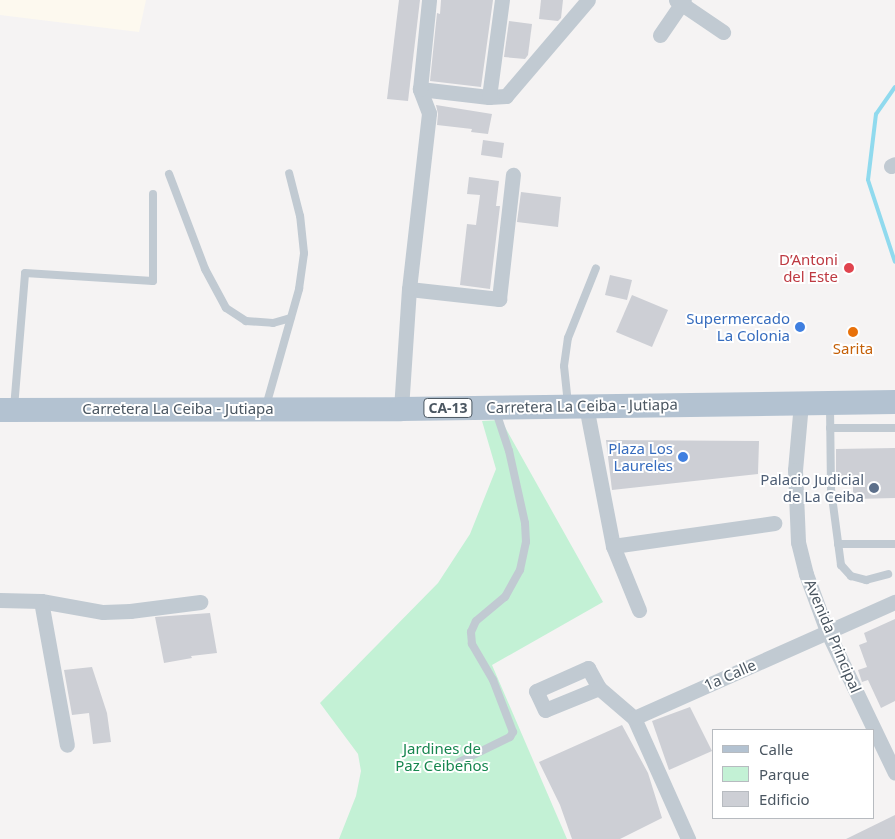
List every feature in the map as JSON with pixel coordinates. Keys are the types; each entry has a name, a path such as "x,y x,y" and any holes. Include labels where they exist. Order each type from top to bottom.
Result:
{"main road":[{"name":"Carretera La Ceiba - Jutiapa","path":"7,410 401,409 895,402"}],"street":[{"path":"401,409 409,289 429,113 420,89 429,0"},
{"path":"489,97 502,0"},
{"path":"420,89 489,97 506,96 577,6 588,0"},
{"path":"660,35 680,1 723,32"},
{"path":"409,289 499,299 513,175"},
{"name":"Avenida Principal","path":"801,403 795,470 798,542 806,574 827,631 874,729"},
{"path":"577,406 614,546 639,610"},
{"path":"614,546 774,522"},
{"path":"0,600 41,600 103,612 130,611 200,602"},
{"path":"41,600 67,745"},
{"name":"1a Calle","path":"634,718 895,602"},
{"path":"598,688 634,718 688,839"},
{"name":"Avenida Principal","path":"875,731 895,773"}],"lane":[{"path":"169,174 206,269 226,308 246,320 273,323 290,318"},
{"path":"265,408 299,289 304,252 300,216 289,174"},
{"path":"7,410 25,273 154,281 153,194"},
{"path":"577,406 564,366 568,338 596,268"},
{"path":"830,402 830,489 841,565 851,576 866,580 888,574"},
{"path":"459,762 510,737 513,732 493,680 472,644 471,632 476,621 505,597 520,570 526,542 525,523 509,451 494,408"},
{"path":"830,428 895,428"},
{"path":"838,544 895,544"}],"shaded area":[{"path":"0,0 146,0 139,32 0,15"}],"green space":[{"name":"Jardines de Paz Ceibeños","path":"501,420 603,602 492,665 567,839 339,839 356,796 361,771 358,754 320,703 438,583 470,534 496,469 482,421"}],"building":[{"path":"399,0 420,0 408,101 387,99"},
{"path":"441,0 493,0 481,87 430,81 437,13 440,14"},
{"path":"541,0 563,0 561,18 558,21 539,19"},
{"path":"509,21 532,24 528,55 525,59 504,57"},
{"path":"436,105 492,114 488,134 471,132 472,129 437,125 438,114"},
{"path":"483,140 504,143 502,158 481,155"},
{"path":"469,177 499,181 496,206 500,206 490,289 460,285 467,224 476,225 480,195 467,194"},
{"path":"521,192 561,197 558,227 517,222"},
{"path":"610,275 632,280 627,300 605,295"},
{"path":"632,295 668,310 652,347 616,332"},
{"name":"Plaza Los Laureles","path":"606,440 759,441 758,474 612,490"},
{"name":"Palacio Judicial de La Ceiba","path":"895,448 895,498 853,499 853,477 836,477 836,449"},
{"path":"210,613 217,653 191,656 192,658 164,663 155,617"},
{"path":"895,619 895,701 881,708 868,680 862,682 858,670 867,667 859,645 867,642 864,633"},
{"path":"92,667 107,713 111,742 93,744 89,713 72,715 64,670"},
{"path":"690,707 712,751 669,770 652,721"},
{"path":"622,725 648,773 662,818 620,839 572,839 560,805 539,762"},
{"path":"895,815 895,839 846,839"}],"waterway":[{"path":"895,87 876,114 868,180 895,262"}],"place":[{"name":"D’Antoni del Este","path":"849,268"},
{"name":"Supermercado La Colonia","path":"800,327"},
{"name":"Sarita","path":"853,332"},
{"name":"Plaza Los Laureles","path":"683,457"},
{"name":"Palacio Judicial de La Ceiba","path":"874,488"}]}
